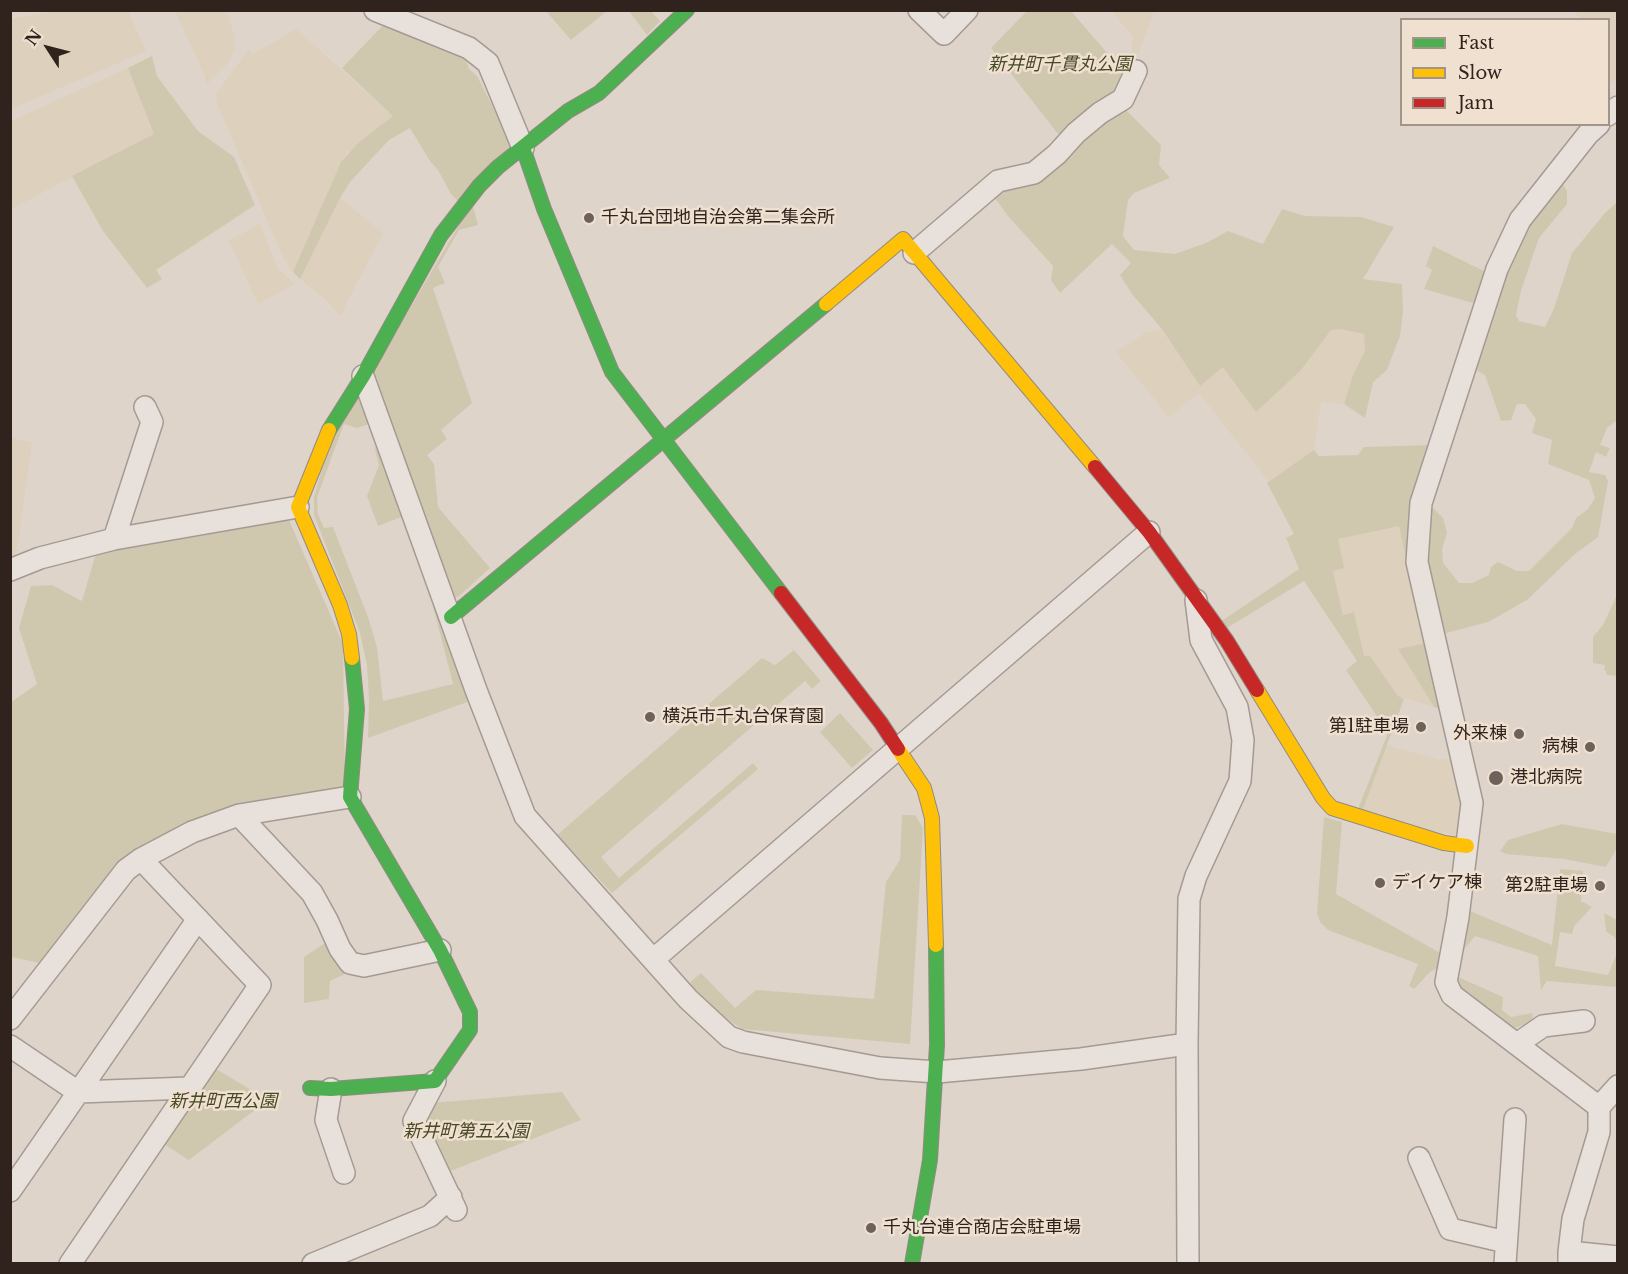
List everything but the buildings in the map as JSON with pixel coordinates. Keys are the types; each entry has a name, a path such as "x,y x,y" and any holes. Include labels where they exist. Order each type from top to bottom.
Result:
{"street":[{"path":"375,10 469,48 488,63 523,148 544,209 612,372 881,723 924,788 932,818 935,880 937,1072 930,1160 912,1263"},
{"path":"313,1263 430,1216 454,1204 414,1120 435,1081 470,1030 470,1012 440,950 350,797 357,709 349,633 329,578 298,507 330,428 363,376 441,235 479,186 498,167 568,111 599,93 687,10"},
{"path":"919,10 944,34 967,10"},
{"path":"914,253 998,182 1034,173 1100,113 1123,99 1136,71"},
{"path":"1597,126 1520,220 1497,269 1421,503 1417,562 1472,802 1458,917 1446,982 1452,995 1599,1107"},
{"path":"451,617 903,239 1149,532 1227,641 1323,798 1332,808 1444,843 1467,846"},
{"path":"363,376 476,690 525,816 688,999 729,1037 742,1042 880,1068 937,1072 1081,1059 1187,1044"},
{"path":"114,539 152,422 145,407"},
{"path":"10,570 40,558 114,539 298,507"},
{"path":"654,959 1149,532"},
{"path":"1188,1263 1189,899 1196,876 1240,781 1243,740 1237,707 1201,640 1196,600"},
{"path":"10,1019 126,870 141,859 192,832 239,815 350,797"},
{"path":"239,815 312,893 340,949 350,963 364,966 440,950"},
{"path":"70,1263 260,985 141,859"},
{"path":"10,1191 198,919"},
{"path":"1517,1044 1543,1026 1584,1021"},
{"path":"10,1046 78,1092 189,1088"},
{"path":"344,1173 326,1120 321,1088 435,1081"},
{"path":"1617,1086 1599,1107 1599,1132 1573,1219 1569,1258 1617,1257"},
{"path":"1505,1263 1515,1119"},
{"path":"1419,1158 1450,1229 1506,1242"}],"shaded area":[{"path":"55,11 128,11 146,51 11,109 11,19"},
{"path":"175,11 227,11 235,37 234,51 229,62 206,85 205,76"},
{"path":"1112,11 1154,11 1137,58 1131,57 1133,37"},
{"path":"1574,11 1617,11 1617,78 1610,82 1610,18 1580,18"},
{"path":"296,29 393,116 347,153 341,162 293,272 282,255 217,103 216,94 248,50 253,54"},
{"path":"128,68 155,134 11,209 11,121"},
{"path":"340,198 383,233 340,316 327,301 300,279"},
{"path":"260,223 278,269 295,284 258,304 229,241"},
{"path":"1162,329 1200,386 1223,367 1301,370 1331,329 1364,334 1365,351 1353,375 1344,404 1321,402 1314,450 1269,482 1199,393 1169,417 1116,352 1145,333"},
{"path":"10,438 32,442 16,557 10,559"},
{"path":"1399,525 1427,643 1398,650 1434,707 1398,696 1370,656 1364,657 1354,613 1343,615 1333,570 1338,539"},
{"path":"1387,745 1440,760 1455,758 1466,802 1458,836 1361,815"}],"green space":[{"path":"546,11 607,11 571,40"},
{"path":"629,11 651,11 660,21 647,35"},
{"name":"新井町千貫丸公園","path":"1027,11 1071,11 1127,76 1119,90 1062,135 1058,134 991,48"},
{"path":"388,20 447,44 465,58 469,69 477,76 514,148 458,201 451,194 410,128 389,140 350,182 300,279 293,272 341,162 358,143 393,116 342,68"},
{"path":"152,56 157,76 198,131 234,157 255,205 156,270 162,279 147,288 103,231 72,176 154,134 128,68"},
{"path":"1124,108 1161,145 1159,165 1170,178 1134,193 1128,200 1123,236 1134,250 1175,254 1206,243 1228,231 1263,244 1282,209 1305,216 1361,217 1394,227 1363,279 1402,284 1403,311 1400,336 1387,370 1373,382 1365,418 1344,404 1353,375 1365,351 1364,334 1340,329 1331,330 1301,370 1256,412 1223,367 1200,386 1162,329 1132,294 1120,275 1131,263 1112,244 1060,293 1051,280 1053,266 995,198 1002,189"},
{"path":"1561,181 1567,191 1567,204 1539,238 1521,291 1516,315 1519,321 1545,327 1554,308 1572,253 1617,202 1617,420 1607,428 1600,445 1610,448 1606,457 1596,452 1589,472 1605,475 1608,481 1598,537 1575,554 1527,600 1488,622 1439,635 1421,562 1425,509 1433,508 1443,518 1447,533 1442,549 1443,563 1459,583 1472,583 1489,575 1491,567 1498,562 1517,571 1529,571 1572,528 1576,518 1588,509 1595,498 1589,480 1548,464 1552,440 1532,433 1536,419 1525,404 1517,404 1511,420 1501,421 1485,375 1474,369 1510,258 1532,217"},
{"path":"472,203 478,225 459,230 438,267 445,283 433,288 472,403 441,430 447,439 427,455 434,464 438,507 490,568 458,597 450,595 370,376"},
{"path":"1433,246 1490,274 1480,305 1424,289 1432,270 1426,266"},
{"path":"357,396 369,424 357,428 344,424 317,497 318,514 324,528 333,527 368,617 377,647 383,701 453,684 432,602 439,601 470,701 368,738 367,665 360,633 314,515 314,497 321,472 337,430"},
{"path":"374,445 404,516 378,526 367,496 379,465"},
{"path":"1430,445 1407,562 1399,526 1338,539 1344,568 1333,571 1343,615 1354,612 1364,656 1370,656 1398,696 1404,699 1361,815 1356,814 1388,733 1346,670 1357,661 1304,581 1222,631 1217,624 1299,569 1286,538 1294,534 1267,483 1314,450 1319,456 1358,455 1364,447"},
{"path":"289,520 343,644 345,786 205,819 126,865 86,902 40,963 11,957 10,703 37,684 19,628 31,586 52,585 82,601 96,553 127,542 137,547"},
{"path":"1617,595 1617,676 1607,675 1604,670 1605,665 1593,663 1593,637 1603,625"},
{"path":"1427,643 1444,710 1434,707 1398,649"},
{"path":"794,650 821,681 812,689 805,681 601,857 619,878 753,763 758,769 612,893 557,835 762,658 775,665"},
{"path":"840,713 873,750 852,768 820,732"},
{"path":"902,815 915,815 923,828 910,1044 742,1029 712,1009 688,984 701,973 735,1008 756,990 874,999 886,882 900,860"},
{"path":"1324,817 1342,822 1336,894 1449,958 1446,963 1430,972 1414,989 1409,986 1418,964 1328,930 1320,922 1317,913"},
{"path":"1562,824 1617,834 1617,848 1606,867 1564,859 1506,854 1500,851 1508,840"},
{"path":"1560,869 1583,871 1581,901 1592,907 1575,925 1572,934 1560,932 1555,966 1608,975 1617,953 1617,987 1547,981 1541,990 1538,956 1475,936 1466,947 1461,948 1465,909 1552,945"},
{"path":"1604,913 1617,920 1617,941 1606,931"},
{"path":"328,941 347,973 330,981 329,999 304,1003 304,957"},
{"path":"1456,963 1461,964 1458,977 1503,997 1502,1010 1511,1017 1533,1013 1532,1022 1512,1029 1457,991"},
{"name":"新井町西公園","path":"216,1069 268,1100 189,1160 162,1143"},
{"name":"新井町第五公園","path":"562,1092 581,1120 448,1172 420,1120 431,1103"}],"traffic: fast":[{"path":"329,430 363,376 441,235 479,186 498,167 568,111 599,93 687,10"},
{"path":"523,148 544,209 612,372 781,593"},
{"path":"451,617 826,304"},
{"path":"310,1088 331,1089 435,1081 470,1030 470,1012 440,950 350,797 357,709 352,658"},
{"path":"912,1264 930,1160 937,1045 936,945"}],"traffic: slow":[{"path":"826,304 903,239 1095,467"},
{"path":"329,430 298,507 340,605 349,634 352,658"},
{"path":"1257,690 1323,798 1332,808 1444,843 1467,846"},
{"path":"898,749 924,788 932,818 936,945"}],"traffic: jam":[{"path":"1095,467 1149,532 1227,641 1257,690"},
{"path":"781,593 881,723 898,749"}],"place":[{"name":"千丸台団地自治会第二集会所","path":"589,218"},
{"name":"横浜市千丸台保育園","path":"650,717"},
{"name":"第1駐車場","path":"1421,727"},
{"name":"外来棟","path":"1519,734"},
{"name":"病棟","path":"1590,747"},
{"name":"港北病院","path":"1496,778"},
{"name":"デイケア棟","path":"1380,883"},
{"name":"第2駐車場","path":"1600,886"},
{"name":"千丸台連合商店会駐車場","path":"871,1228"}]}
